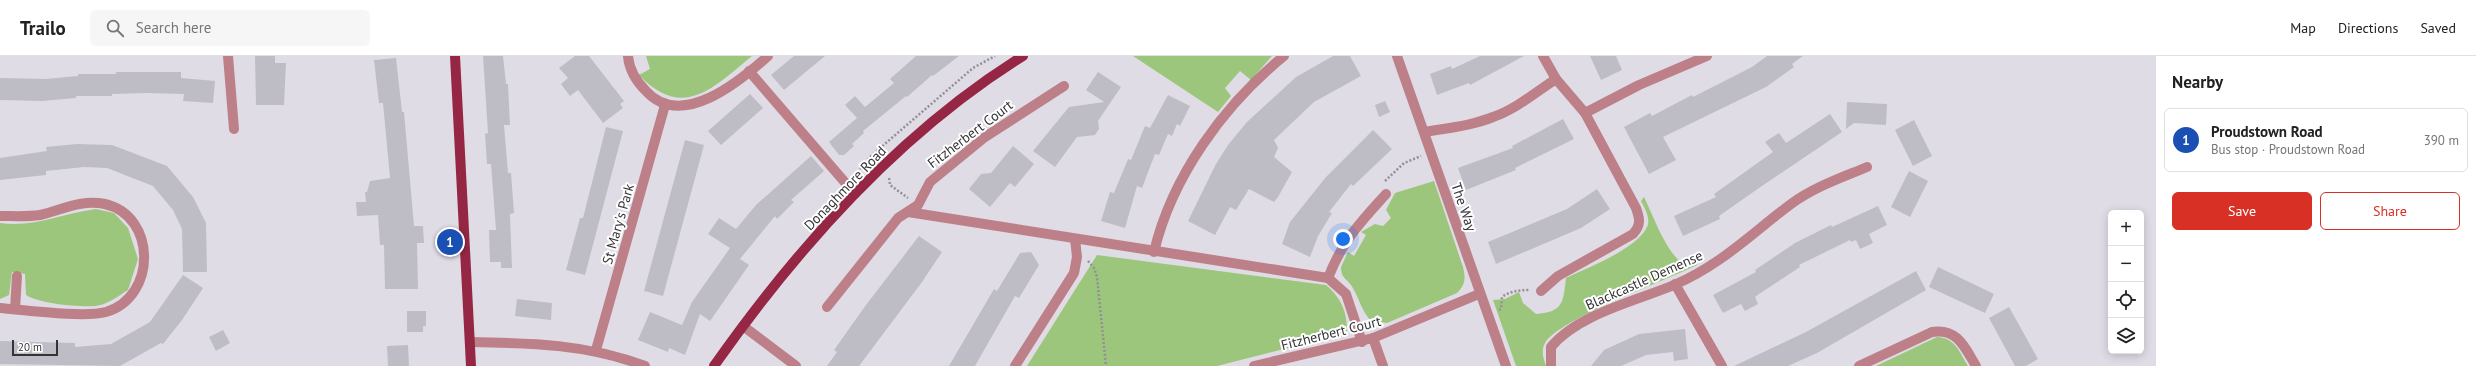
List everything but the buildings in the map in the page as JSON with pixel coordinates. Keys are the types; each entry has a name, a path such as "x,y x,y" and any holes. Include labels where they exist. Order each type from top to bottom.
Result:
{"main road":[{"path":"455,56 471,366"},
{"name":"Donaghmore Road","path":"714,366 743,326 790,267 855,194 882,168 950,109 1022,56"}],"street":[{"path":"228,56 234,129"},
{"path":"628,56 639,84 648,94 665,105 677,107 711,97 768,56"},
{"path":"1154,252 1160,227 1172,199 1212,132 1264,74 1284,56"},
{"name":"The Way","path":"1397,56 1479,294 1506,366"},
{"path":"1541,291 1558,276 1619,244 1639,228 1640,219 1636,208 1585,113 1556,79 1543,56"},
{"path":"1585,113 1639,85 1707,56"},
{"path":"749,71 855,194"},
{"path":"1424,132 1494,117 1516,106 1556,79"},
{"name":"Fitzherbert Court","path":"827,307 898,218 918,205 930,182 956,158 1020,113 1064,86"},
{"name":"St Mary's Park","path":"596,350 665,105"},
{"name":"Blackcastle Demense","path":"1551,366 1551,347 1557,340 1596,316 1676,284 1708,268 1737,249 1791,204 1811,191 1867,168"},
{"path":"1328,278 1351,232 1386,194"},
{"path":"0,216 40,214 86,202 104,204 118,209 131,219 139,231 145,261 143,276 137,289 118,307 106,312 91,313 0,308"},
{"path":"908,212 1154,252 1328,278 1346,294 1362,342"},
{"path":"1015,366 1071,277 1077,257 1075,239"},
{"path":"15,309 17,276"},
{"path":"1676,284 1722,366"},
{"name":"Fitzherbert Court","path":"1254,366 1362,342 1479,294"},
{"path":"743,326 796,366"},
{"path":"1859,366 1932,332 1942,331 1957,336 1976,366"},
{"path":"1373,338 1383,366"},
{"path":"470,342 543,344 596,350 645,366"}],"path":[{"path":"1386,194 1384,182 1395,170 1409,160 1430,153"},
{"path":"882,168 890,185 918,205"},
{"path":"1077,257 1087,260 1094,268 1097,277 1106,366"},
{"path":"1488,316 1502,309 1502,297 1506,294 1519,290 1541,291"}],"green space":[{"path":"646,56 752,56 711,88 697,95 684,98 670,96 655,89 639,75 650,69"},
{"path":"1133,56 1272,56 1251,80 1240,71 1225,88 1231,96 1218,112"},
{"path":"1434,181 1463,267 1465,278 1462,287 1457,293 1387,323 1371,321 1351,285 1343,276 1341,267 1348,252 1354,256 1366,235 1361,232 1375,224 1383,226 1391,218 1386,210 1395,193"},
{"path":"1644,197 1667,245 1673,254 1679,261 1686,265 1696,261 1697,265 1591,312 1554,333 1545,343 1543,348 1543,357 1546,366 1516,366 1493,300 1505,299 1519,292 1523,303 1536,314 1552,311 1557,308 1563,299 1566,278 1611,257 1633,243 1642,235 1648,224 1647,214 1641,201"},
{"path":"96,209 114,213 128,228 138,259 128,290 104,304 95,306 50,303 40,301 26,295 25,274 12,272 9,295 0,299 0,223 12,224 36,222"},
{"path":"1097,255 1326,285 1336,295 1345,312 1347,333 1217,366 1027,366"},
{"path":"1937,337 1948,340 1956,346 1968,366 1876,366"}],"place":[{"name":"Proudstown Road","path":"450,242"}]}
